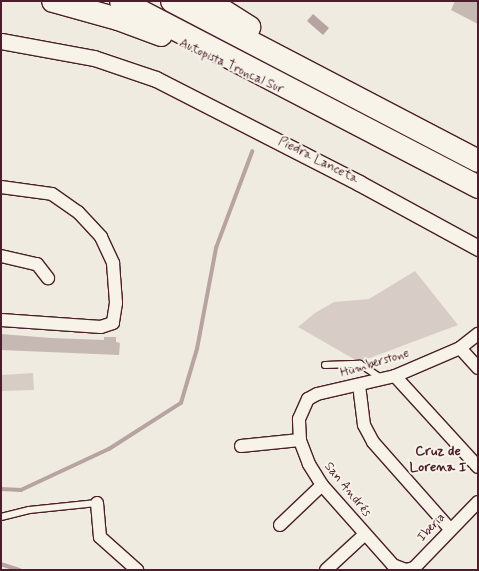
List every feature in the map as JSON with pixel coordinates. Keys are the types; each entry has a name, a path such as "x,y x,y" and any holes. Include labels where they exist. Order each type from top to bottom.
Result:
{"highway":[{"name":"Autopista Troncal Sur","path":"53,1 118,19 190,46 403,149"},
{"name":"Autopista Troncal Sur","path":"121,1 478,187"},
{"path":"172,1 415,130 478,161"},
{"path":"208,1 415,130"}],"street":[{"name":"Piedra Lanceta","path":"1,42 94,58 156,79 359,182 478,248"},
{"path":"1,188 52,194 78,212 101,237 113,263 116,302 113,323 101,327 1,320"},
{"path":"1,256 37,264 48,278"},
{"name":"Humberstone","path":"302,409 308,399 317,394 395,376 460,348 478,334"},
{"path":"460,348 478,368"},
{"path":"395,376 478,467"},
{"path":"359,385 364,425 373,442 450,529"},
{"name":"San Andrés","path":"302,409 298,419 300,440 309,464 322,485 393,565 406,570"},
{"path":"241,446 300,440"},
{"path":"280,525 322,485"},
{"name":"Iberia","path":"406,570 414,568 450,529 478,502"},
{"path":"96,503 100,537 127,565 137,570"},
{"path":"326,570 364,534"}],"lane":[{"path":"325,365 360,364 382,378"},
{"path":"1,517 29,510 96,503"}],"shaded area":[{"path":"313,14 329,28 323,35 307,21"},
{"path":"415,271 458,325 359,362 298,327 315,313 334,302 369,299"},
{"path":"33,373 34,390 2,391 1,375"}],"building":[{"path":"455,1 478,1 478,24 451,10"},
{"path":"1,334 104,340 104,337 116,337 116,342 120,343 119,355 1,350"}],"waterway":[{"path":"1,489 21,490 109,449 181,403 197,349 216,248 252,152"},
{"path":"1,564 19,570"}],"district":[{"name":"Cruz de Lorena I","path":"438,460"}]}
